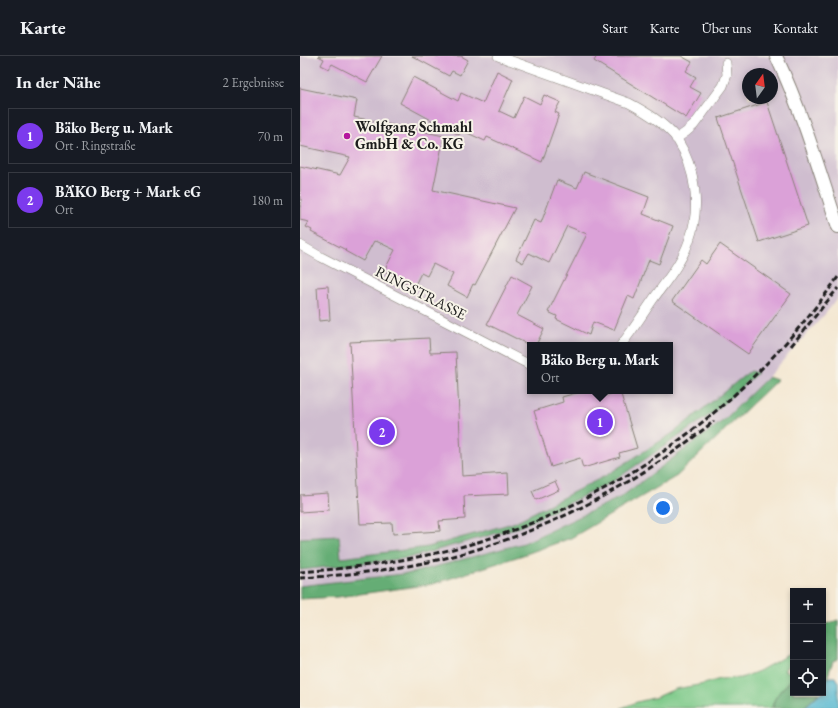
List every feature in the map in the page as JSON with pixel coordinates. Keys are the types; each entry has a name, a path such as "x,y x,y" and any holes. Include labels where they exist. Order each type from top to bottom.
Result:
{"main road":[{"path":"776,56 791,90 814,151 838,227"}],"street":[{"path":"498,56 629,103 645,111 661,123 676,139 688,164 694,184 696,210 690,241 678,265 623,342"},
{"path":"676,139 694,125 723,86 727,75 726,62"},
{"name":"RINGSTRASSE","path":"300,245 527,363"}],"shaded area":[{"path":"300,56 838,56 838,297 826,313 768,377 724,420 621,497 524,543 412,573 300,586 300,570 408,558 519,527 612,482 714,412 756,373 673,433 605,476 513,523 428,547 341,558 338,536 300,538"}],"green space":[{"path":"750,371 757,373 714,412 612,482 519,527 408,558 300,570 300,538 339,536 341,558 428,547 513,523 605,476 673,433"},
{"path":"768,377 777,380 677,476 571,538 433,584 338,597 300,599 300,586 412,573 524,543 621,497 724,420"},
{"path":"838,620 838,659 833,661 826,681 826,660 826,624"},
{"path":"790,654 790,663 784,670 790,672 790,681 783,687 774,700 772,708 621,708 657,697 675,689 704,684 720,679 741,678 759,671"},
{"path":"790,682 790,696 816,696 803,708 773,708 773,704 777,696"}],"water":[{"path":"828,677 835,677 838,682 838,708 804,708 817,696 826,696 826,683"}],"building":[{"path":"318,56 382,56 367,82 332,64 329,69 321,65 324,59"},
{"path":"412,56 461,56 468,60 460,75 452,71 449,76"},
{"path":"597,56 681,56 692,62 686,71 696,77 690,87 701,93 686,118 594,61"},
{"path":"497,71 513,79 499,111 514,118 524,96 540,104 544,95 560,102 555,112 559,114 542,162 487,137 485,141 461,130 459,135 400,103 413,77 458,101 461,93 483,103"},
{"path":"300,88 357,100 354,117 444,136 433,190 515,208 475,285 473,284 467,297 447,286 453,274 433,264 427,276 421,273 414,287 384,271 395,250 374,241 363,261 345,251 346,250 311,232 312,230 306,227 309,222 300,220 302,200 300,200 300,166 340,175 350,157 300,146"},
{"path":"761,104 768,104 808,226 759,242 718,118"},
{"path":"584,172 649,197 643,214 673,226 659,264 649,260 634,299 628,296 614,330 593,322 589,335 556,319 557,316 548,312 587,234 567,226 549,263 529,253 523,263 516,259 534,220 541,223 557,180 577,188"},
{"path":"720,244 791,294 748,354 672,301 701,260 706,264"},
{"path":"512,275 532,286 517,315 544,329 538,342 527,342 527,344 487,324"},
{"path":"328,286 330,320 319,321 317,287"},
{"path":"429,338 430,353 456,352 462,476 508,473 509,494 464,496 465,519 439,521 440,531 393,534 392,523 360,524 350,342"},
{"path":"572,394 600,394 601,397 610,394 621,394 637,448 619,453 620,457 583,468 580,458 551,467 534,411 563,402 562,397"},
{"path":"555,481 559,490 536,500 532,491"},
{"path":"328,493 329,510 300,512 300,495"}],"railway":[{"path":"300,572 382,563 444,551 520,528 574,504 625,476 674,444 720,407 763,367 802,324 838,277"},
{"path":"791,346 838,288"},
{"path":"300,578 354,574 408,566 450,557 491,545 531,530 570,513 645,471 714,421"}],"place":[{"name":"Wolfgang Schmahl GmbH & Co. KG","path":"347,136"},
{"name":"Bäko Berg u. Mark","path":"600,422"},
{"name":"BÄKO Berg + Mark eG","path":"382,432"}]}
